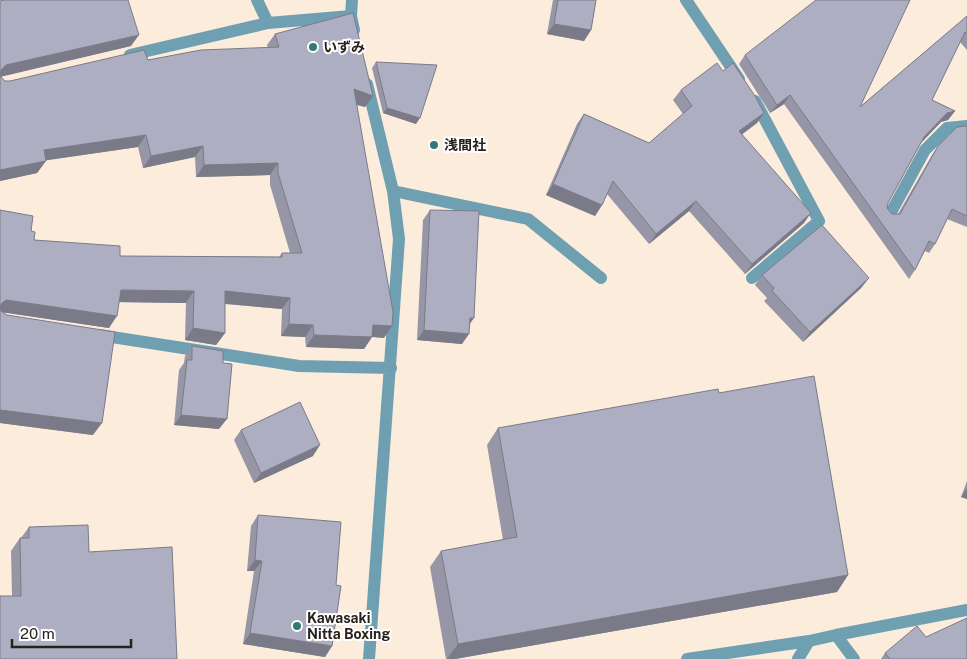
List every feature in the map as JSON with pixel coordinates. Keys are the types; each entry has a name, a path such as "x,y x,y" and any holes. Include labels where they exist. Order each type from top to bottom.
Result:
{"street":[{"path":"257,0 268,23"},
{"path":"352,0 351,16 358,45"},
{"path":"686,0 747,90 819,220 752,278"},
{"path":"115,58 268,23 351,16"},
{"path":"365,74 393,191 399,239 370,659"},
{"path":"889,216 925,150 947,128 967,126"},
{"path":"393,191 528,219 601,278"},
{"path":"88,334 299,366 391,368"},
{"path":"688,659 809,641 836,634 967,610"},
{"path":"836,634 854,659"},
{"path":"798,659 809,641"}],"building":[{"path":"128,0 139,35 6,65 1,70 0,76 0,1"},
{"path":"558,0 596,0 591,30 554,24"},
{"path":"816,0 910,0 860,107 967,16 967,34 965,32 932,100 955,111 947,113 924,137 887,208 892,214 900,214 938,146 957,127 967,126 967,216 952,209 935,244 929,241 915,270 790,95 777,105 745,55"},
{"path":"353,13 373,96 354,89 393,312 392,326 373,325 372,337 314,335 313,325 289,324 290,298 225,291 225,333 193,328 194,291 121,290 117,316 6,300 0,306 0,210 33,216 31,231 35,232 34,240 120,246 120,256 282,257 282,253 302,253 278,173 278,163 204,165 203,146 151,156 146,135 44,150 46,161 0,170 0,76 5,81 10,81 144,50 148,60 201,50 279,47 275,34"},
{"path":"376,62 437,65 420,118 387,108"},
{"path":"717,63 723,71 733,63 764,113 739,131 811,213 752,264 696,201 656,234 613,181 602,205 553,184 584,114 649,143 692,106 681,90"},
{"path":"430,210 479,211 474,318 470,318 469,334 424,330"},
{"path":"822,225 869,278 810,332 772,291 774,288 762,275"},
{"path":"0,306 1,311 7,315 115,332 102,423 0,410"},
{"path":"192,346 223,351 223,363 232,364 227,419 181,415 187,360 192,360"},
{"path":"814,376 848,575 458,644 441,551 517,537 498,428 718,389 719,393"},
{"path":"300,402 320,445 261,473 241,430"},
{"path":"258,515 341,522 336,585 341,586 332,646 250,633 262,561 255,560"},
{"path":"88,525 89,552 172,547 177,659 0,659 0,596 21,596 20,538 29,538 29,527"},
{"path":"967,618 967,659 890,659 885,653 917,626 926,637"}],"place":[{"name":"いずみ","path":"313,47"},
{"name":"浅間社","path":"434,145"},
{"name":"Kawasaki Nitta Boxing","path":"297,626"}]}
